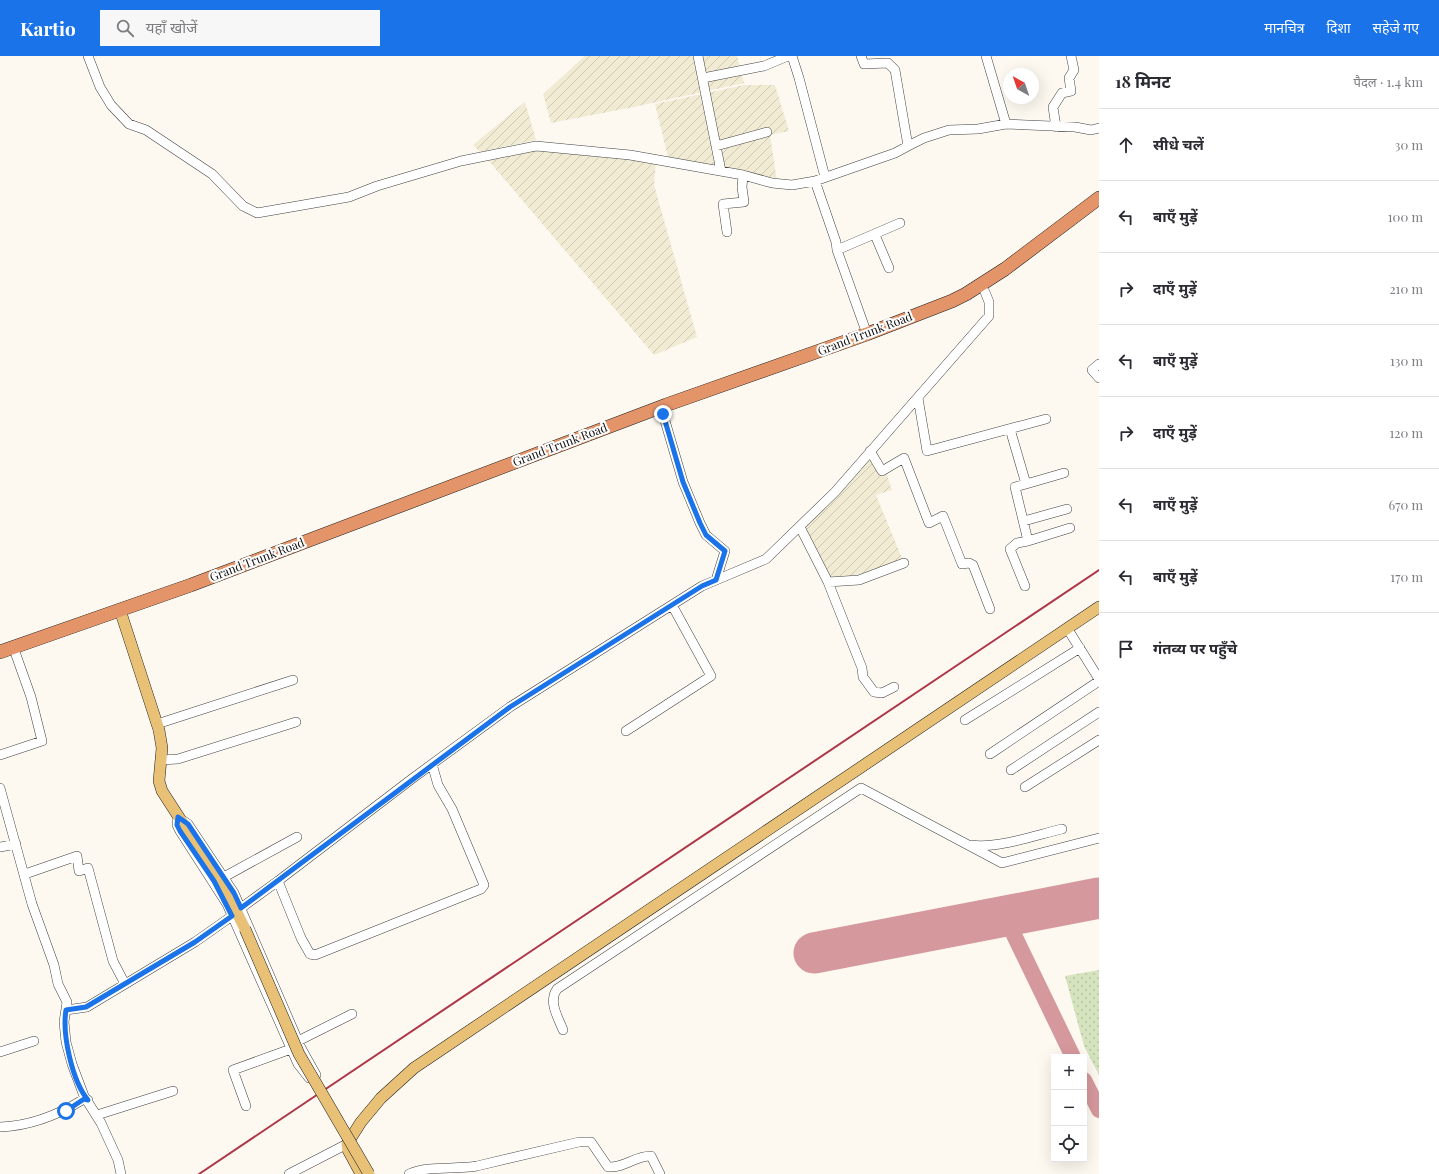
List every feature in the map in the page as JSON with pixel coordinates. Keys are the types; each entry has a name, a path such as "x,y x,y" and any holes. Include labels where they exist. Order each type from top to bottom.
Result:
{"highway":[{"name":"Grand Trunk Road","path":"0,657 121,614 192,585 666,405 868,334 966,294 1035,247 1099,198"},
{"name":"Grand Trunk Road","path":"0,652 208,586 663,414 778,376 962,306 1032,260 1099,208"}],"main road":[{"path":"361,1174 348,1150 347,1144 381,1098 414,1068 1099,607"},
{"path":"121,614 157,724 162,748 159,781 162,791 226,890 245,929 298,1054 345,1131 369,1174"},
{"path":"355,1132 358,1145 372,1174"}],"street":[{"path":"88,56 104,93 111,105 129,124 146,130 212,174 243,206 258,214 349,196 377,186 462,161 536,146 630,155 743,175 772,183 785,184 815,181 895,153 924,138 949,130 978,129 1006,124 1075,127 1091,130 1099,128"},
{"path":"698,56 722,171"},
{"path":"703,78 764,66 788,56"},
{"path":"792,56 825,177"},
{"path":"861,56 864,64 888,63 895,70 908,146"},
{"path":"986,56 1006,124"},
{"path":"1056,127 1053,107 1062,93 1071,91 1069,78 1074,70 1071,56"},
{"path":"716,146 767,132"},
{"path":"727,232 723,204 744,202 742,187 743,175"},
{"path":"815,181 836,242 837,250 868,334"},
{"path":"837,250 900,223"},
{"path":"875,235 889,268"},
{"path":"241,908 510,707 702,586 766,559 835,492 989,316 989,302 985,292"},
{"path":"1099,364 1092,370 1099,378"},
{"path":"918,398 927,451 1046,419"},
{"path":"663,414 683,482 700,523 706,535 725,551 716,580"},
{"path":"1010,429 1026,484"},
{"path":"870,451 882,470 904,458 929,523 943,516 962,564 969,563 973,565 990,609"},
{"path":"1028,541 1015,487 1064,473"},
{"path":"1024,521 1067,509"},
{"path":"800,527 828,582 862,668 863,677 874,692 882,693 894,687"},
{"path":"1025,586 1010,549 1017,544 1070,528"},
{"path":"828,582 859,580 904,563"},
{"path":"626,732 711,676 672,605"},
{"path":"990,754 1099,680 1067,628"},
{"path":"964,720 1080,648"},
{"path":"0,755 42,741 31,697 15,652"},
{"path":"157,724 293,680"},
{"path":"1011,770 1099,712"},
{"path":"161,760 178,759 296,722"},
{"path":"1025,788 1099,740"},
{"path":"278,881 301,938 310,954 315,955 481,889 484,885 452,809 438,784 432,764"},
{"path":"0,788 25,874 32,904 54,965 58,984 67,1002 64,1022 66,1042 76,1076 97,1115 118,1160 121,1174"},
{"path":"563,1030 553,1004 552,995 557,989 861,788 1002,863 1099,838"},
{"path":"178,817 188,824 224,877 241,908 315,1077 311,1079 307,1076 298,1064 232,916 214,881 180,831 177,825 178,817"},
{"path":"964,843 978,846 1062,829"},
{"path":"224,877 297,837"},
{"path":"0,847 16,844"},
{"path":"25,874 77,856 80,871 88,868 113,961 124,984"},
{"path":"66,1010 86,1007 195,942 232,916"},
{"path":"246,1106 233,1070 290,1047 298,1041 352,1014"},
{"path":"0,1052 34,1041"},
{"path":"97,1115 173,1091"},
{"path":"0,1127 18,1126 44,1120 66,1111 84,1099 88,1100"},
{"path":"409,1174 429,1170 477,1166 579,1142 591,1142 608,1167 618,1168 635,1160 651,1156 660,1174"},
{"path":"289,1174 347,1144"}],"shaded area":[{"path":"585,56 737,56 744,83 551,123 543,94"},
{"path":"744,85 775,85 789,131 770,135 777,181 668,157 655,104"},
{"path":"525,102 536,140 480,152 473,145"},
{"path":"536,146 656,160 654,185 697,337 654,355 488,160"},
{"path":"868,454 885,469 892,490 876,495 904,563 831,581 803,524"}],"green space":[{"path":"1099,970 1099,1075 1084,1046 1065,976"}],"taxiway":[{"path":"1010,916 1014,935 1072,1054"},
{"path":"1087,1086 1099,1110"}],"runway":[{"path":"814,953 1099,898"}],"railway":[{"path":"199,1174 1099,570"}],"route":[{"path":"66,1111 84,1099 88,1100 84,1096 76,1076 66,1042 64,1022 66,1010 86,1007 195,942 232,916 214,881 180,831 177,825 178,817 185,820 188,824 234,893 241,908 510,707 702,586 716,580 725,551 706,535 700,523 683,482 663,414"}]}
